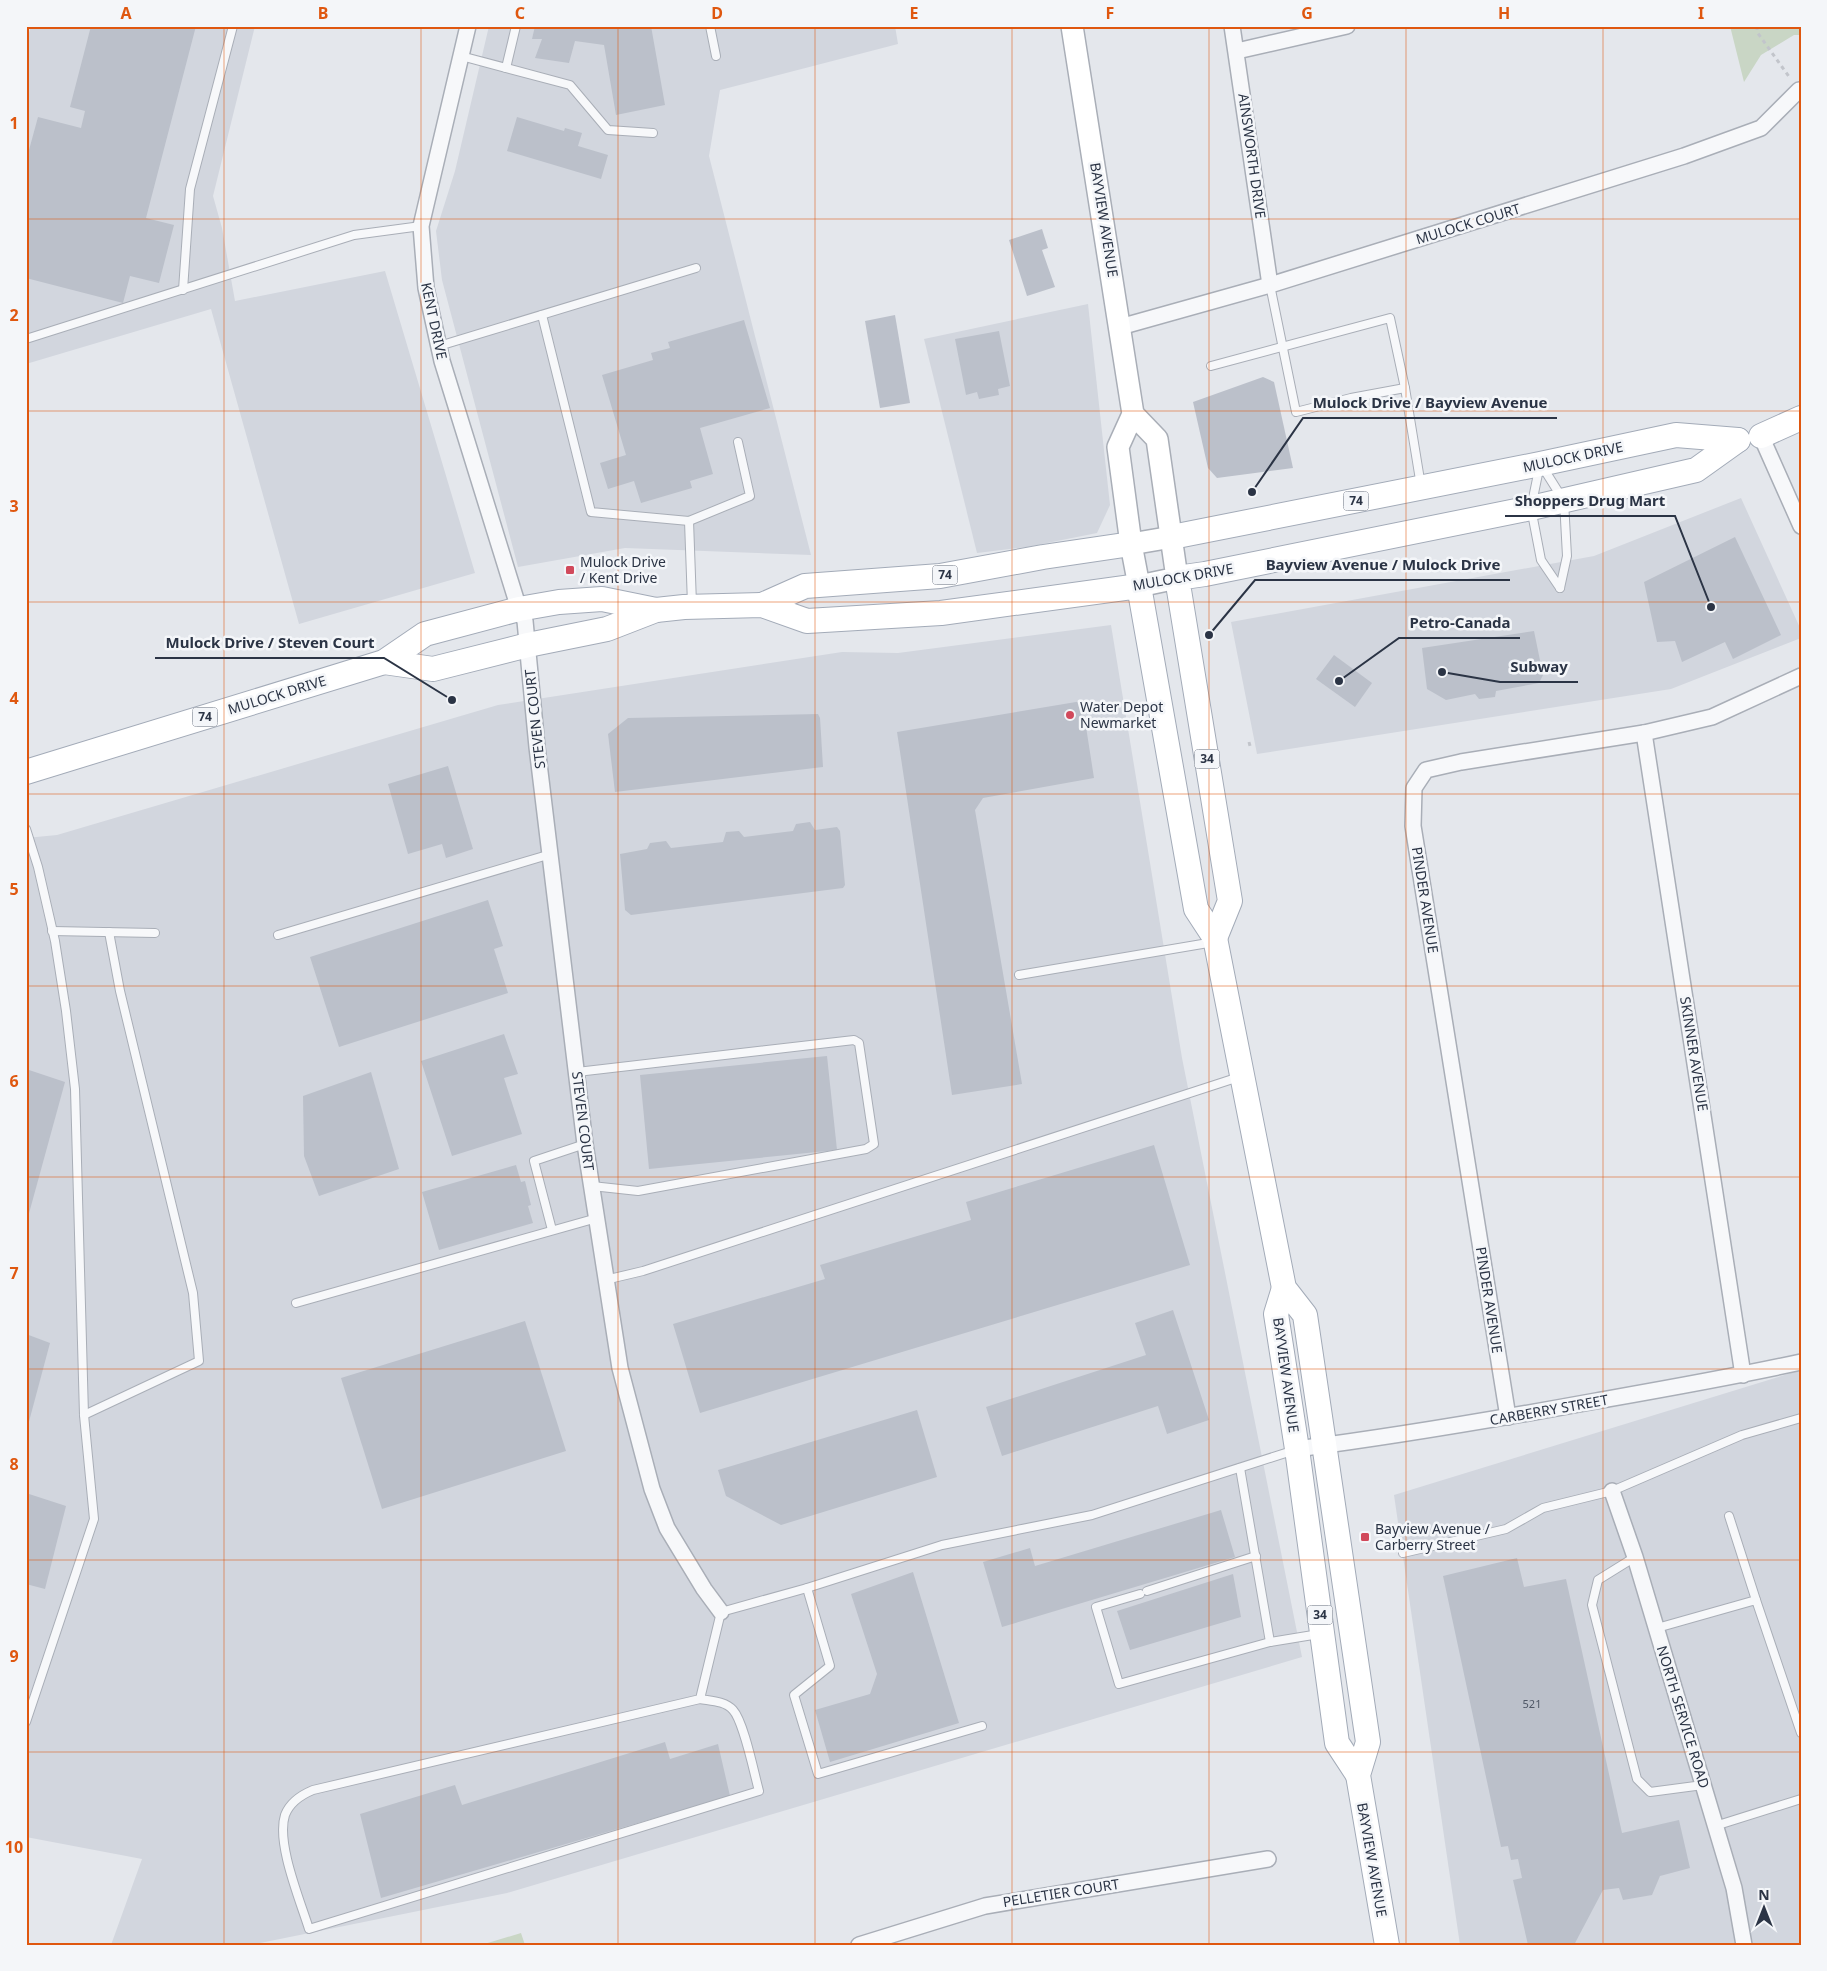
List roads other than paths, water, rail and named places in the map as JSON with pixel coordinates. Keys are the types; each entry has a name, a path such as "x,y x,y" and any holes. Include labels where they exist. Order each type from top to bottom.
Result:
{"main road":[{"name":"BAYVIEW AVENUE","path":"1072,26 1133,414"},
{"name":"34","path":"1215,940 1230,901 1156,440 1133,414 1118,447 1131,544 1196,909 1215,940 1284,1288"},
{"name":"MULOCK DRIVE","path":"762,605 805,586 940,576 1131,544 1421,488 1676,435 1738,440 1761,436 1801,418"},
{"name":"MULOCK DRIVE","path":"384,662 433,669 528,645 607,628 656,610 692,606 762,605 807,621 941,613 1139,586 1531,508 1696,470 1738,440"},
{"name":"MULOCK DRIVE","path":"26,772 384,662 425,634 519,609 559,602 602,599 656,610"},
{"name":"BAYVIEW AVENUE","path":"1284,1288 1305,1315 1368,1742 1358,1775"},
{"name":"BAYVIEW AVENUE","path":"1284,1288 1276,1314 1297,1449 1337,1743 1358,1775 1387,1945"}],"street":[{"name":"KENT DRIVE","path":"468,26 421,226 426,288 438,346 519,609"},
{"name":"AINSWORTH DRIVE","path":"1232,26 1270,285"},
{"path":"1237,51 1346,26"},
{"name":"MULOCK COURT","path":"1120,327 1270,285 1684,156 1761,128 1799,90"},
{"path":"1761,436 1801,526"},
{"name":"STEVEN COURT","path":"519,609 525,621 528,645 537,748 585,1144 620,1368 652,1489 667,1528 704,1589 721,1612"},
{"name":"PINDER AVENUE","path":"1508,1417 1413,826 1414,788 1426,770 1462,762 1644,733 1712,717 1801,676"},
{"name":"SKINNER AVENUE","path":"1644,733 1743,1375"},
{"name":"CARBERRY STREET","path":"1297,1449 1508,1417 1743,1375 1801,1362"},
{"name":"NORTH SERVICE ROAD","path":"1612,1491 1636,1557 1734,1888 1744,1945"},
{"name":"PELLETIER COURT","path":"859,1945 985,1906 1268,1859"}],"lane":[{"path":"184,290 190,189 233,26"},
{"path":"506,68 516,26"},
{"path":"710,26 716,56"},
{"path":"461,56 570,85 608,130 653,134"},
{"path":"26,339 354,236 421,226"},
{"path":"438,346 696,268"},
{"path":"1270,285 1296,412 1351,398 1405,388"},
{"path":"542,315 591,512 689,521 750,496 738,442"},
{"path":"1211,366 1390,318 1405,388 1421,488"},
{"path":"1540,464 1564,501 1567,556 1560,588 1541,560 1531,508 1540,464"},
{"path":"689,521 692,606"},
{"path":"26,829 38,867 52,931 66,1011 75,1089 84,1415 94,1519 26,1722"},
{"path":"278,935 551,854"},
{"path":"52,931 156,933"},
{"path":"84,1415 199,1361 193,1293 120,991 109,932"},
{"path":"1018,975 1215,940"},
{"path":"577,1072 854,1040 859,1043 874,1144 866,1149 638,1191 592,1186"},
{"path":"605,1280 643,1271 1242,1076"},
{"path":"552,1230 534,1161 585,1144"},
{"path":"296,1303 596,1218"},
{"path":"1403,1553 1506,1529 1543,1508 1612,1491 1742,1435 1801,1418"},
{"path":"700,1699 721,1612 807,1588 942,1545 1092,1515 1297,1449"},
{"path":"1240,1468 1270,1642"},
{"path":"1729,1516 1801,1733"},
{"path":"1256,1556 1096,1607 1119,1684 1270,1642 1322,1633"},
{"path":"1636,1557 1598,1580 1592,1605 1637,1779 1650,1792 1703,1784"},
{"path":"807,1588 830,1666 794,1695 818,1774 982,1726"},
{"path":"1657,1628 1756,1600"},
{"path":"700,1699 722,1703 733,1710 740,1722 759,1791 309,1929 284,1846 285,1816 288,1809 301,1795 314,1790 700,1699"},
{"path":"1715,1826 1801,1799"}],"place":[{"name":"Mulock Drive / Bayview Avenue","path":"1252,492"},
{"name":"Mulock Drive / Kent Drive","path":"570,570"},
{"name":"Shoppers Drug Mart","path":"1711,607"},
{"name":"Bayview Avenue / Mulock Drive","path":"1209,635"},
{"name":"Subway","path":"1442,672"},
{"name":"Petro-Canada","path":"1339,681"},
{"name":"Mulock Drive / Steven Court","path":"452,700"},
{"name":"Water Depot Newmarket","path":"1070,715"},
{"name":"Bayview Avenue / Carberry Street","path":"1365,1537"}]}
